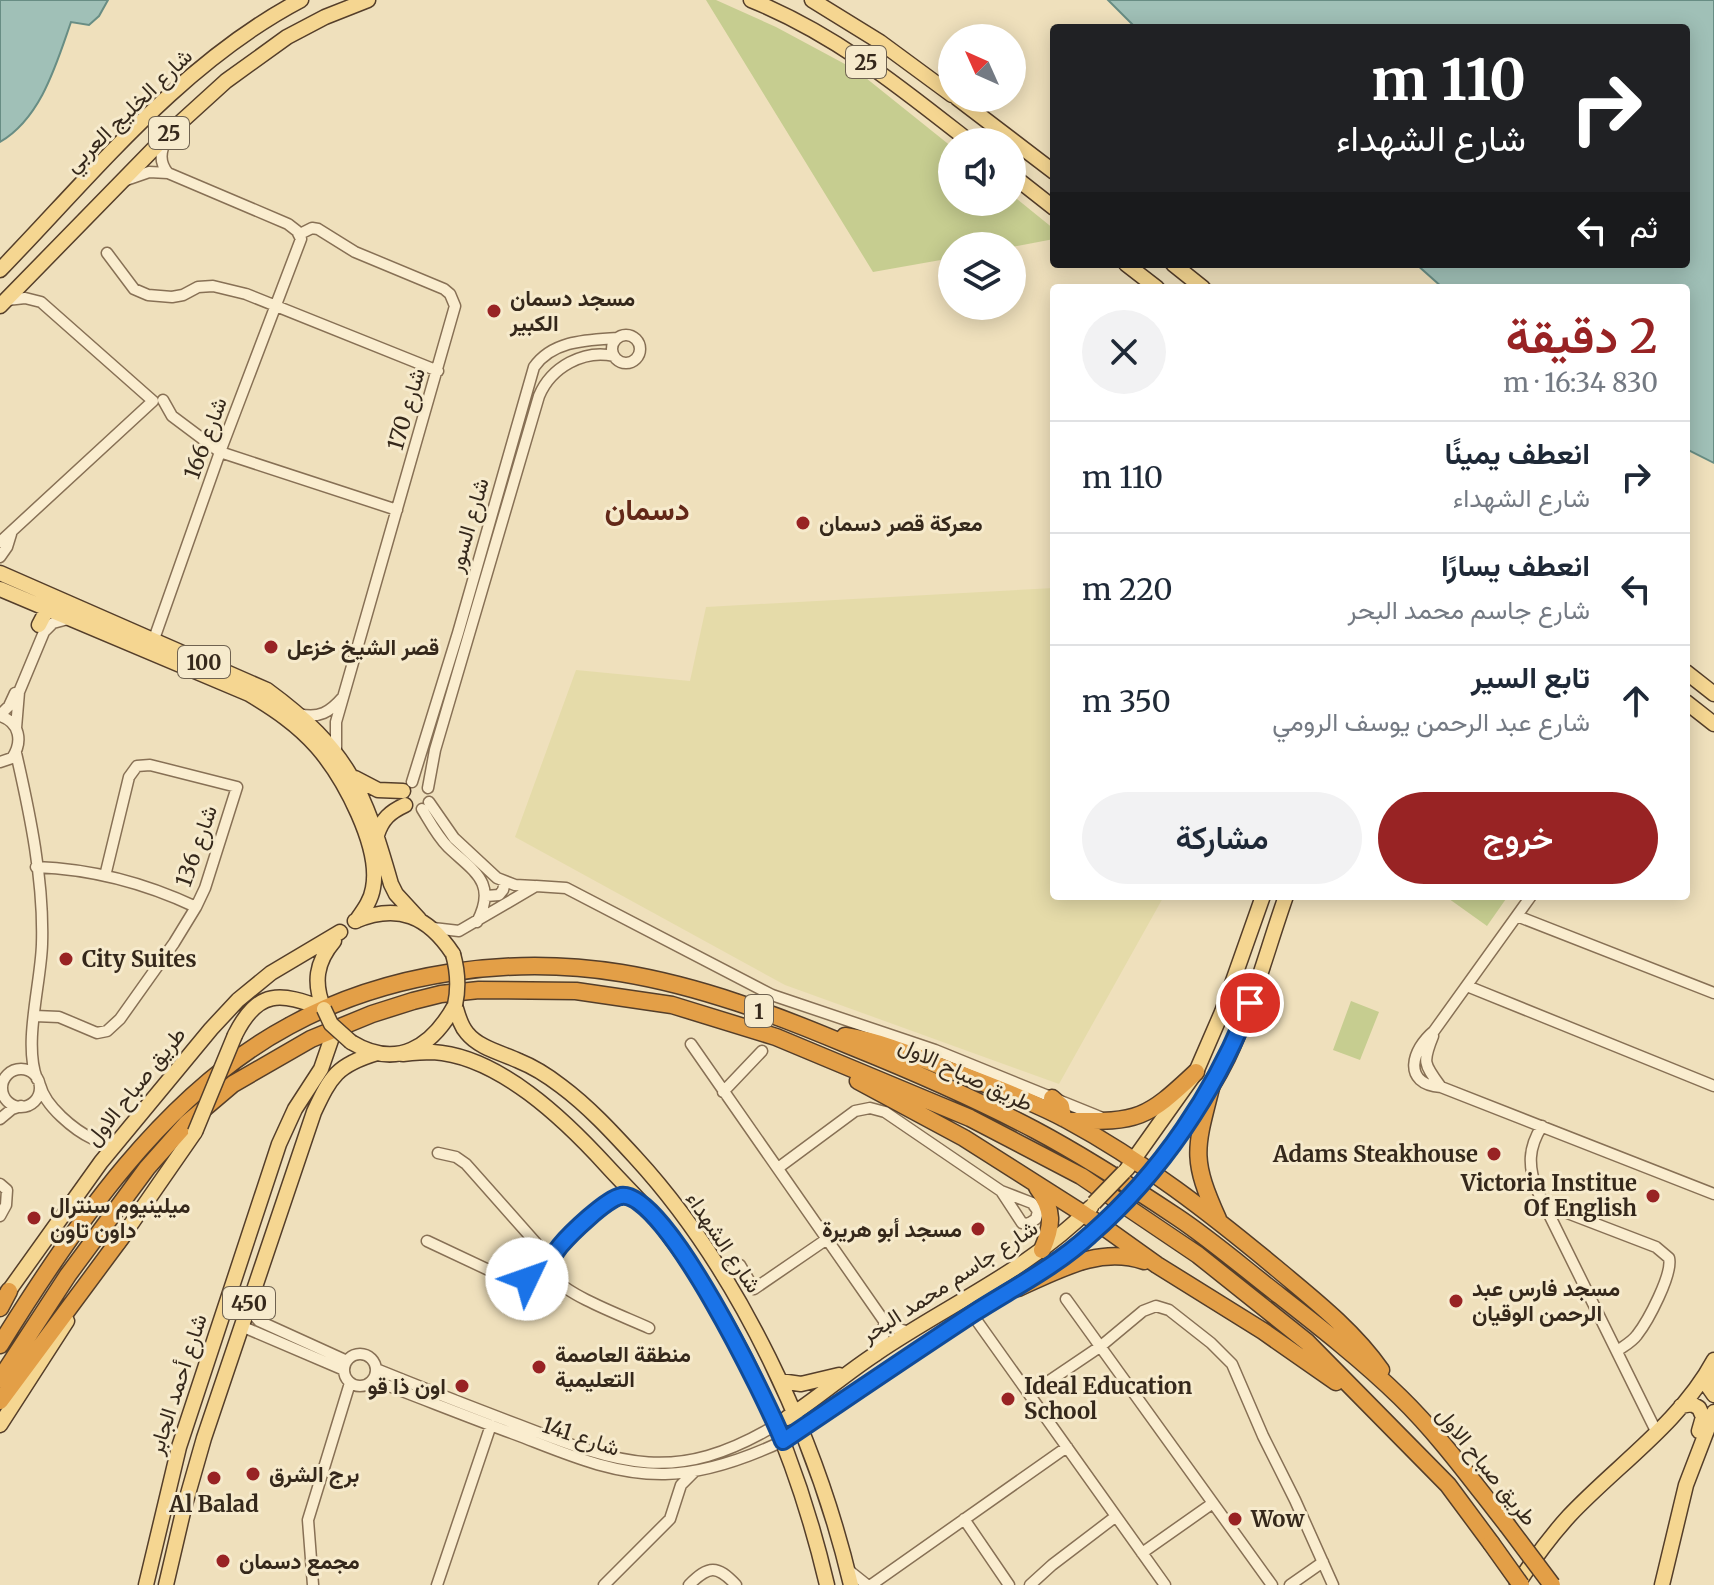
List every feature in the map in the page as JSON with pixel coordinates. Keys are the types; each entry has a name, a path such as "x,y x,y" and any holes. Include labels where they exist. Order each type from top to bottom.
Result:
{"highway":[{"name":"طريق صباح الاول","path":"0,1345 90,1213 155,1132 182,1104 263,1041 311,1015 413,980 467,971 538,966 587,969 655,980 705,993 892,1063 1037,1131 1180,1219 1324,1331 1399,1396 1435,1434 1552,1585"},
{"name":"طريق صباح الاول","path":"0,1379 95,1237 147,1168 187,1123 233,1084 311,1039 344,1024 441,994 538,989 576,991 672,1005 776,1037 970,1118 1081,1176 1198,1255 1307,1342 1448,1485 1519,1585"},
{"path":"816,1032 856,1037 892,1047 1034,1103 1066,1119 1129,1166 1219,1220 1350,1334 1399,1396"},
{"path":"776,1037 964,1138 1034,1182 1089,1208 1157,1265 1263,1331 1365,1402"},
{"path":"1066,1119 1113,1122 1144,1114 1160,1105 1196,1072"},
{"path":"1211,1088 1197,1153 1203,1185 1219,1220"},
{"path":"1052,1098 1061,1106 1066,1119"},
{"path":"1034,1182 1051,1210 1050,1232 1042,1250"},
{"path":"0,1401 123,1235"},
{"path":"1018,1288 1104,1255 1129,1256 1157,1265"}],"main road":[{"name":"شارع الخليج العربي","path":"0,270 180,86 236,40 301,0"},
{"name":"شارع الخليج العربي","path":"2,303 171,131 226,81 266,51 315,22 368,0"},
{"name":"25","path":"751,0 794,18 836,41 952,128"},
{"name":"25","path":"812,0 880,42 938,84"},
{"path":"924,106 923,91 931,85 938,88"},
{"name":"25","path":"975,112 1050,169"},
{"path":"1026,186 1050,205"},
{"path":"1131,268 1152,284"},
{"path":"1178,268 1198,284"},
{"name":"100","path":"0,573 267,690 299,714 354,777 367,805 396,894 419,919 440,935 453,954 458,970 455,1005"},
{"name":"100","path":"0,589 249,694 279,713 319,749 338,774 353,803 369,848 374,884 368,904 356,921"},
{"path":"39,625 45,609 54,601 63,599"},
{"path":"1690,675 1714,694"},
{"path":"1690,705 1714,724"},
{"path":"354,777 378,790 407,793"},
{"path":"377,835 380,825 407,793"},
{"name":"شارع جاسم محمد البحر","path":"776,1425 877,1352 1007,1275 1042,1250 1089,1208 1129,1166 1196,1072 1222,1012 1262,900"},
{"name":"شارع جاسم محمد البحر","path":"783,1441 972,1314 1048,1268 1106,1220 1146,1177 1211,1088 1227,1059 1254,994 1285,900"},
{"name":"100","path":"403,1054 377,1053 351,1042 331,1024 317,986 319,963 340,932 356,921 389,913 419,919"},
{"name":"طريق صباح الاول","path":"3,1301 101,1162 201,1040 238,1000 271,973 340,932"},
{"path":"0,1425 123,1235 195,1132 247,1013 264,1000 274,997 296,998 324,1009"},
{"path":"403,1054 443,1027 455,1005"},
{"name":"شارع الشهداء","path":"455,1005 460,1022 476,1041 558,1083 603,1124 661,1188 722,1276 755,1331 794,1413 859,1581"},
{"name":"شارع أحمد الجابر","path":"148,1582 179,1447 279,1144 295,1109 321,1069 331,1040 331,1024"},
{"name":"شارع الشهداء","path":"403,1054 434,1052 458,1058 504,1078 557,1115 647,1207 690,1265 749,1363 783,1441 813,1529 823,1582"},
{"name":"شارع أحمد الجابر","path":"166,1585 193,1471 298,1154 328,1084 341,1067 377,1053"},
{"path":"241,1326 231,1321 229,1315 244,1268 247,1242"},
{"path":"1519,1585 1543,1545 1570,1514 1660,1429 1714,1360"},
{"path":"1714,1370 1707,1385 1714,1395"},
{"path":"780,1381 801,1384 851,1372"},
{"path":"1681,1406 1695,1405 1703,1417 1688,1461 1686,1485"},
{"path":"1662,1585 1686,1485 1714,1412"},
{"path":"813,1529 820,1518 829,1518 835,1525"},
{"path":"173,1553 173,1585"}],"street":[{"path":"168,173 161,155 171,131"},
{"path":"118,184 149,172 168,173"},
{"name":"شارع 170","path":"168,173 280,220 300,234 312,228 318,229 355,252 450,294 455,309 335,728 336,753"},
{"name":"شارع 166","path":"154,639 220,452 301,242 300,234"},
{"path":"107,253 134,289 148,295 172,297 198,287 213,286 246,294 438,371"},
{"path":"2,303 21,298 41,302 158,400 172,416 220,452 397,510"},
{"path":"625,335 634,337 640,350 636,359 628,363 614,356 613,347 617,338 625,335"},
{"name":"شارع السور","path":"407,793 458,633 534,367 553,349 582,341 617,338"},
{"name":"شارع السور","path":"426,805 435,750 539,396 549,379 568,363 597,353 614,356"},
{"path":"0,542 158,400"},
{"path":"0,557 12,532"},
{"path":"16,728 0,716 14,697 39,625 35,612 25,600"},
{"path":"70,619 56,621 44,632 19,692 16,753 36,867 42,943 32,1043 33,1063 45,1100 55,1112 93,1139 108,1142 119,1139"},
{"path":"299,714 310,717 322,715 344,695"},
{"path":"0,763 10,760 16,753"},
{"path":"0,763 23,783"},
{"name":"شارع 136","path":"35,1016 52,1015 93,1032 107,1031 120,1019 196,907 237,787 144,763 137,766 129,777 105,876"},
{"path":"426,805 414,810 407,793 421,782 428,788"},
{"path":"426,805 454,838 505,882 566,888 772,995 935,1050 1113,1122"},
{"path":"426,805 441,839 479,876 486,896 476,923"},
{"path":"36,867 105,876 154,889 196,907"},
{"path":"486,896 499,895 505,882"},
{"path":"432,927 450,932 476,923 536,886"},
{"path":"1528,900 1434,1031 1418,1048 1414,1063 1416,1073 1423,1082 1714,1194"},
{"path":"1517,916 1714,993"},
{"path":"1467,986 1714,1086"},
{"path":"0,1111 4,1079 24,1061 32,1043"},
{"path":"691,1044 884,1321 910,1332"},
{"path":"723,1092 762,1051"},
{"path":"0,1072 30,1071 38,1081 37,1097 12,1109 0,1119"},
{"path":"2,1090 10,1103 38,1106 55,1112"},
{"path":"778,1168 851,1114 870,1108 885,1112 1001,1191"},
{"path":"1542,1126 1531,1147 1530,1164 1544,1204 1649,1417 1660,1429"},
{"path":"93,1139 101,1162"},
{"path":"438,1153 456,1157 466,1164 551,1263 554,1277 566,1288 649,1328"},
{"path":"608,1202 615,1185 612,1172"},
{"path":"0,1216 6,1205 3,1187"},
{"path":"427,1241 512,1281 533,1276 551,1263 561,1245 608,1202 626,1196 647,1207"},
{"path":"1544,1204 1656,1247 1670,1260 1669,1274 1641,1329 1617,1351"},
{"path":"1563,1243 1570,1224 1587,1222"},
{"path":"722,1276 740,1265 754,1289 827,1239"},
{"path":"1066,1299 1272,1585"},
{"path":"249,1304 259,1321 345,1366 350,1383 308,1520 313,1585"},
{"path":"1030,1394 1101,1346 1143,1311 1161,1305 1225,1354 1238,1373 1263,1436 1333,1585"},
{"path":"972,1314 1165,1585"},
{"path":"877,1352 884,1334 884,1321"},
{"path":"241,1326 345,1366"},
{"path":"345,1366 361,1354 371,1359 374,1374 362,1386 350,1383"},
{"name":"شارع 141","path":"374,1374 626,1462 675,1462 714,1455 741,1445 776,1425"},
{"name":"شارع 141","path":"374,1374 491,1425 587,1462 618,1470 661,1474 697,1469 738,1459 783,1441"},
{"path":"437,1585 491,1425"},
{"path":"859,1581 964,1519 1067,1447"},
{"path":"604,1585 670,1519 679,1490 685,1479 697,1469"},
{"path":"661,1474 674,1481 679,1490"},
{"path":"1142,1553 1213,1503"},
{"path":"1030,1585 1115,1517"},
{"path":"964,1519 1009,1585"},
{"path":"1290,1585 1323,1562"},
{"path":"1665,1566 1670,1585"},
{"path":"689,1585 700,1574 714,1569 725,1574 736,1585"}],"shaded area":[{"path":"1050,588 1050,900 1162,900 1059,1084 785,985 515,837 576,670 690,681 706,607"}],"green space":[{"path":"706,0 716,0 776,27 856,70 938,136 938,216 1026,216 1026,206 1050,226 1050,240 1026,244 1026,232 938,232 938,260 873,272"},
{"path":"1451,900 1505,900 1487,926"},
{"path":"1351,1001 1379,1012 1360,1060 1333,1050"}],"water":[{"path":"0,0 108,0 99,16 89,25 71,22 53,73 37,105 14,132 0,142"},
{"path":"1108,0 1714,0 1714,463 1690,451 1690,284 1438,284 1420,268 1690,268 1690,24 1132,24"}],"place":[{"name":"مسجد دسمان الكبير","path":"494,311"},
{"name":"معركة قصر دسمان","path":"803,523"},
{"name":"قصر الشيخ خزعل","path":"271,647"},
{"name":"City Suites","path":"66,959"},
{"name":"Adams Steakhouse","path":"1494,1154"},
{"name":"Victoria Institue Of English","path":"1653,1196"},
{"name":"ميلينيوم سنترال داون تاون","path":"34,1218"},
{"name":"مسجد أبو هريرة","path":"978,1229"},
{"name":"مسجد فارس عبد الرحمن الوقيان","path":"1456,1301"},
{"name":"منطقة العاصمة التعليمية","path":"539,1367"},
{"name":"اون ذا قو","path":"462,1386"},
{"name":"Ideal Education School","path":"1008,1399"},
{"name":"برج الشرق","path":"253,1474"},
{"name":"Al Balad","path":"214,1478"},
{"name":"Wow","path":"1235,1519"},
{"name":"مجمع دسمان","path":"223,1561"}],"district":[{"name":"دسمان","path":"647,509"}],"route":[{"path":"527,1279 551,1264 561,1245 608,1202 622,1196 638,1200 664,1229 715,1305 754,1374 783,1441 972,1314 1048,1268 1101,1225 1159,1162 1211,1088 1227,1059 1250,1003"}]}
